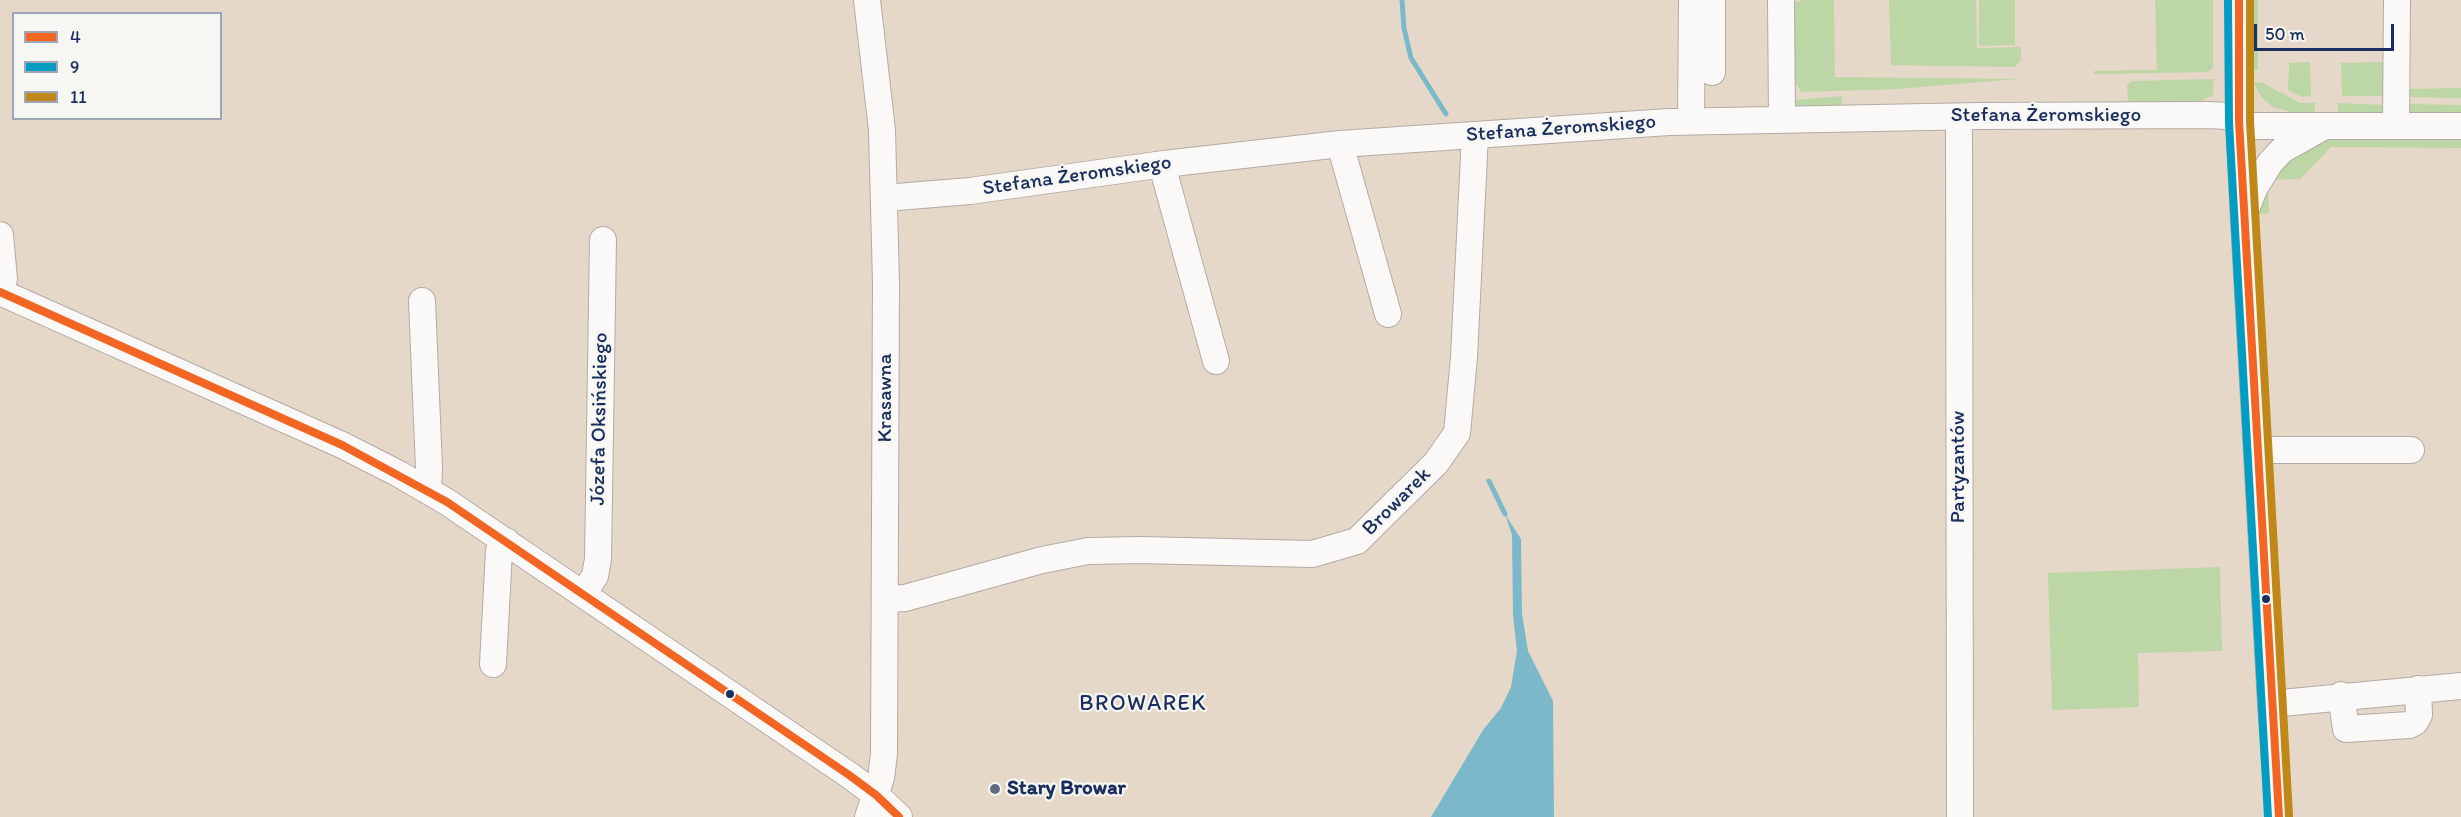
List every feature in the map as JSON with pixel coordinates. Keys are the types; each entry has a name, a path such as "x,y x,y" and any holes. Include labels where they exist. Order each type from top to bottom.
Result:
{"street":[{"name":"Krasawna","path":"867,0 882,130 885,198 884,754 872,806"},
{"path":"1691,121 1692,0"},
{"path":"1712,0 1712,72"},
{"path":"1781,0 1782,119"},
{"path":"2239,0 2239,121 2243,215 2279,817"},
{"path":"2396,126 2397,0"},
{"name":"Stefana Żeromskiego","path":"885,198 970,191 1164,164 1340,144 1691,121 2227,116 2250,126 2461,126"},
{"name":"Partyzantów","path":"1959,117 1960,817"},
{"path":"2243,215 2254,189 2270,163 2282,150 2324,126"},
{"name":"Browarek","path":"886,599 905,598 1042,560 1088,551 1312,554 1357,541 1436,463 1457,433 1464,357 1475,135"},
{"path":"1340,144 1388,314"},
{"path":"1164,164 1165,176 1216,361"},
{"path":"0,235 4,279 0,290 342,445 428,491 583,594 872,806 899,817"},
{"name":"Józefa Oksińskiego","path":"583,594 595,576 598,559 603,240"},
{"path":"422,301 428,491"},
{"path":"2257,450 2411,450"},
{"path":"493,664 498,551 506,542"},
{"path":"2271,704 2341,695 2461,686"},
{"path":"2341,695 2346,729 2409,726 2419,715 2418,689"}],"green space":[{"path":"1834,0 1835,77 2018,79 1897,89 1801,92 1797,85 1791,85 1792,2"},
{"path":"1889,0 1976,0 1977,48 2021,47 2021,60 2015,67 1891,65"},
{"path":"1979,0 2015,0 2015,45 1979,46"},
{"path":"2155,0 2213,0 2213,68 2208,72 2094,74 2094,71 2157,70"},
{"path":"2252,0 2258,0 2258,70 2252,71"},
{"path":"2310,62 2311,96 2302,97 2288,90 2289,63"},
{"path":"2388,62 2388,96 2342,96 2341,63"},
{"path":"2214,79 2213,95 2201,101 2201,107 2130,103 2128,99 2127,85 2132,81"},
{"path":"2253,82 2263,83 2300,103 2315,103 2315,112 2292,112 2273,107 2262,98"},
{"path":"2461,88 2461,98 2408,97 2408,89"},
{"path":"1842,96 1841,107 1806,111 1797,107 1792,100"},
{"path":"2338,103 2387,105 2384,112 2378,113 2338,113"},
{"path":"2404,104 2461,105 2461,114 2414,114 2408,111"},
{"path":"2327,138 2461,138 2461,148 2331,147 2300,179 2268,180 2269,213 2253,215 2259,193 2281,160 2299,145"},
{"path":"2220,567 2222,651 2138,653 2139,707 2052,710 2048,573"}],"water":[{"path":"1505,514 1521,539 1522,613 1528,651 1553,701 1554,817 1431,817 1483,730 1501,708 1511,687 1517,651 1513,615 1512,535"}],"waterway":[{"path":"1402,0 1404,28 1411,58 1446,114"},
{"path":"1489,481 1505,514"}],"transit line":[{"name":"9","path":"2228,0 2229,122 2268,817"},
{"name":"4","path":"2239,0 2239,121 2279,817"},
{"name":"11","path":"2250,0 2250,121 2289,816"},
{"name":"4","path":"0,292 342,445 447,502 849,775 876,795 899,817"}],"place":[{"name":"Stary Browar","path":"995,789"}],"district":[{"name":"BROWAREK","path":"1143,704"}]}
